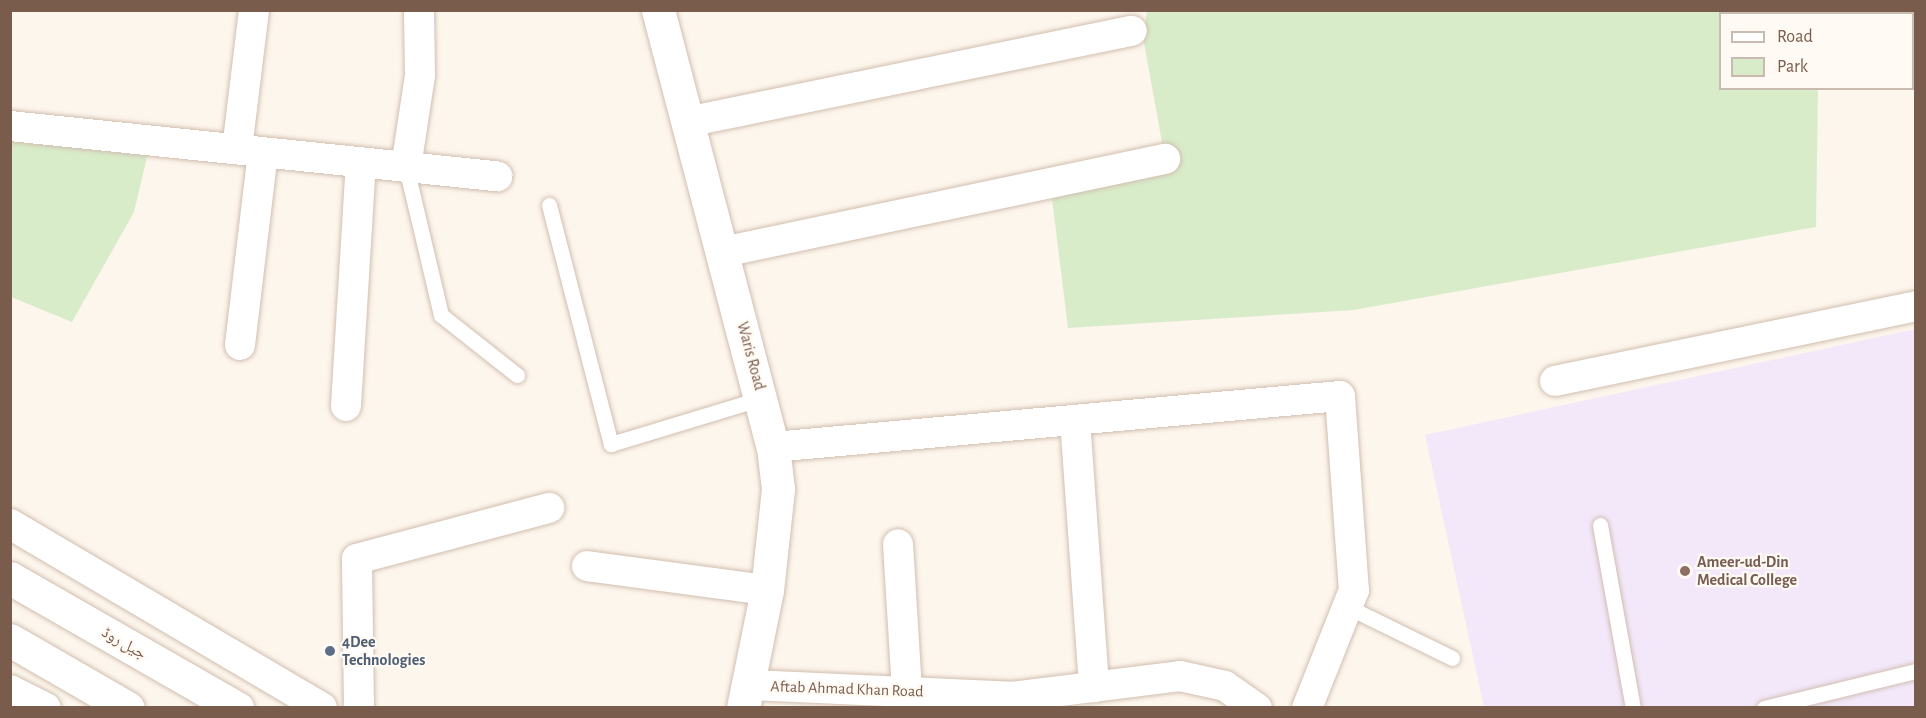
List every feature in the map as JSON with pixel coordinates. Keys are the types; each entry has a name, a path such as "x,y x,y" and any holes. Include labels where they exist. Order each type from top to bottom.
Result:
{"street":[{"path":"240,345 250,150 254,10"},
{"path":"406,166 420,75 419,10"},
{"name":"Waris Road","path":"658,10 762,398 773,447 778,489 767,590 747,696"},
{"path":"687,122 1132,31"},
{"path":"10,126 497,176"},
{"path":"723,252 1165,159"},
{"path":"346,406 361,162"},
{"path":"1555,381 1916,306"},
{"path":"773,447 1340,396 1354,590 1307,708"},
{"path":"1075,420 1094,687"},
{"path":"359,708 357,559 549,508"},
{"path":"10,524 322,708"},
{"path":"898,544 902,699"},
{"path":"587,566 767,590"},
{"name":"جیل روڈ","path":"10,578 237,708"},
{"path":"10,640 128,708"},
{"name":"Aftab Ahmad Khan Road","path":"747,696 902,699 1012,697 1180,676 1225,686 1257,708"},
{"path":"10,690 46,708"}],"lane":[{"path":"406,166 441,315 517,375"},
{"path":"549,205 611,444 762,398"},
{"path":"1600,525 1633,708"},
{"path":"1348,607 1452,658"},
{"path":"1764,708 1916,671"}],"shaded area":[{"name":"Ameer-ud-Din Medical College","path":"1915,329 1915,707 1484,707 1425,435"}],"green space":[{"path":"1147,11 1820,11 1719,12 1719,90 1818,90 1816,227 1354,310 1068,328 1050,183 1165,159 1143,37"},
{"path":"10,126 151,140 134,212 72,322 11,297"}],"place":[{"name":"Ameer-ud-Din Medical College","path":"1685,571"},
{"name":"4Dee Technologies","path":"330,651"}]}
